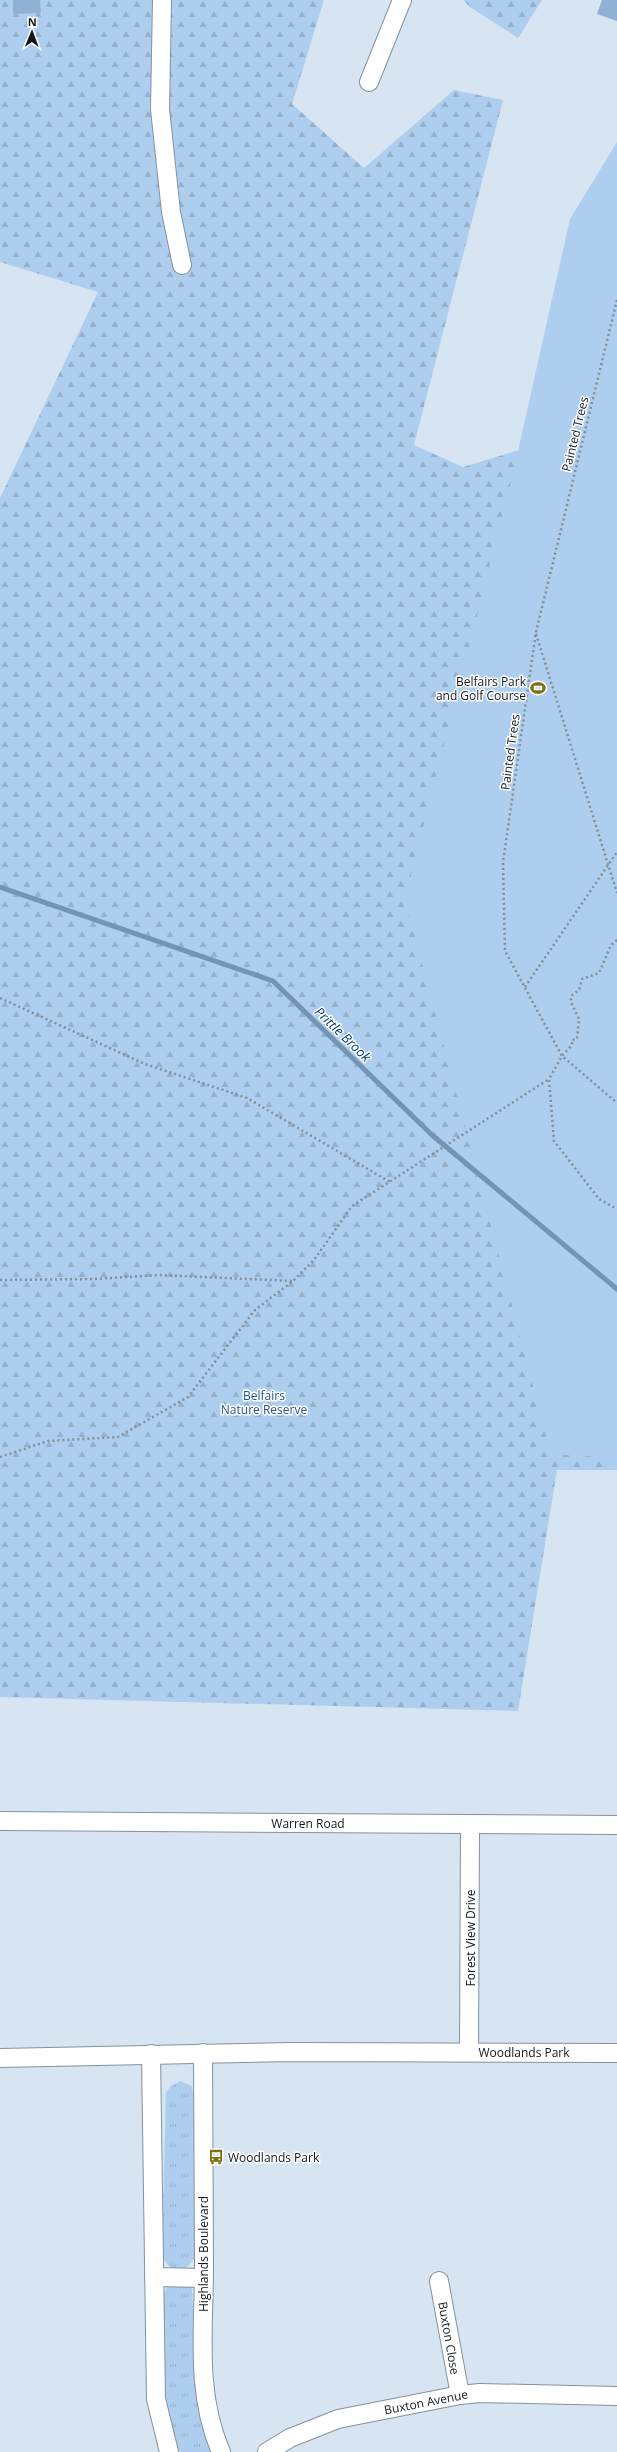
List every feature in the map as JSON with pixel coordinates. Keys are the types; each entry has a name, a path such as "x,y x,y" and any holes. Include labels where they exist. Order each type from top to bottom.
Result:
{"street":[{"path":"162,0 160,109 171,212 182,265"},
{"path":"370,82 402,0"},
{"name":"Warren Road","path":"0,1822 617,1825"},
{"name":"Forest View Drive","path":"470,1824 470,2052"},
{"name":"Woodlands Park","path":"0,2058 203,2053 617,2053"},
{"name":"Highlands Boulevard","path":"203,2053 204,2278 201,2353 203,2384 208,2414 221,2452"},
{"path":"151,2054 156,2399 169,2452"},
{"path":"154,2277 204,2278"},
{"name":"Buxton Close","path":"439,2281 460,2394"},
{"name":"Buxton Avenue","path":"267,2452 290,2438 338,2419 460,2394 480,2393 617,2396"}],"path":[{"name":"Painted Trees","path":"617,300 536,632 503,862 505,951 562,1056 617,1103"},
{"path":"536,632 617,893"},
{"path":"525,987 617,852"},
{"path":"0,1456 48,1441 118,1437 188,1397 255,1310 293,1281 314,1260 352,1206 549,1079 562,1056 572,1045 572,1040 577,1039 579,1019 571,1002 571,996 579,990 582,979 599,973 611,945 617,940"},
{"path":"0,998 145,1064 247,1098 390,1182"},
{"path":"549,1079 554,1141 598,1199 617,1209"},
{"path":"0,1280 94,1279 158,1275 293,1281"}],"green space":[{"name":"Belfairs Nature Reserve","path":"0,0 324,0 292,104 364,168 454,90 503,100 414,445 463,467 545,442 617,183 617,1470 557,1470 518,1711 0,1697 0,498 98,292 0,262"},
{"path":"463,0 542,0 518,38 470,7"},
{"name":"Belfairs Park and Golf Course","path":"617,142 617,1458 551,1454 405,898 512,478 570,219"},
{"path":"180,2081 192,2086 194,2101 195,2258 187,2267 179,2271 169,2266 162,2257 166,2093 170,2087"},
{"path":"173,2284 186,2284 192,2288 195,2351 213,2452 180,2452 169,2414 164,2377 162,2299 167,2287"}],"building":[{"path":"13,0 40,0 41,13 13,14"},
{"path":"602,0 617,0 617,21 597,14"}],"waterway":[{"name":"Prittle Brook","path":"0,887 273,981 432,1135 617,1289"}],"place":[{"name":"Belfairs Park and Golf Course","path":"538,688"},
{"name":"Woodlands Park","path":"216,2157"}]}
